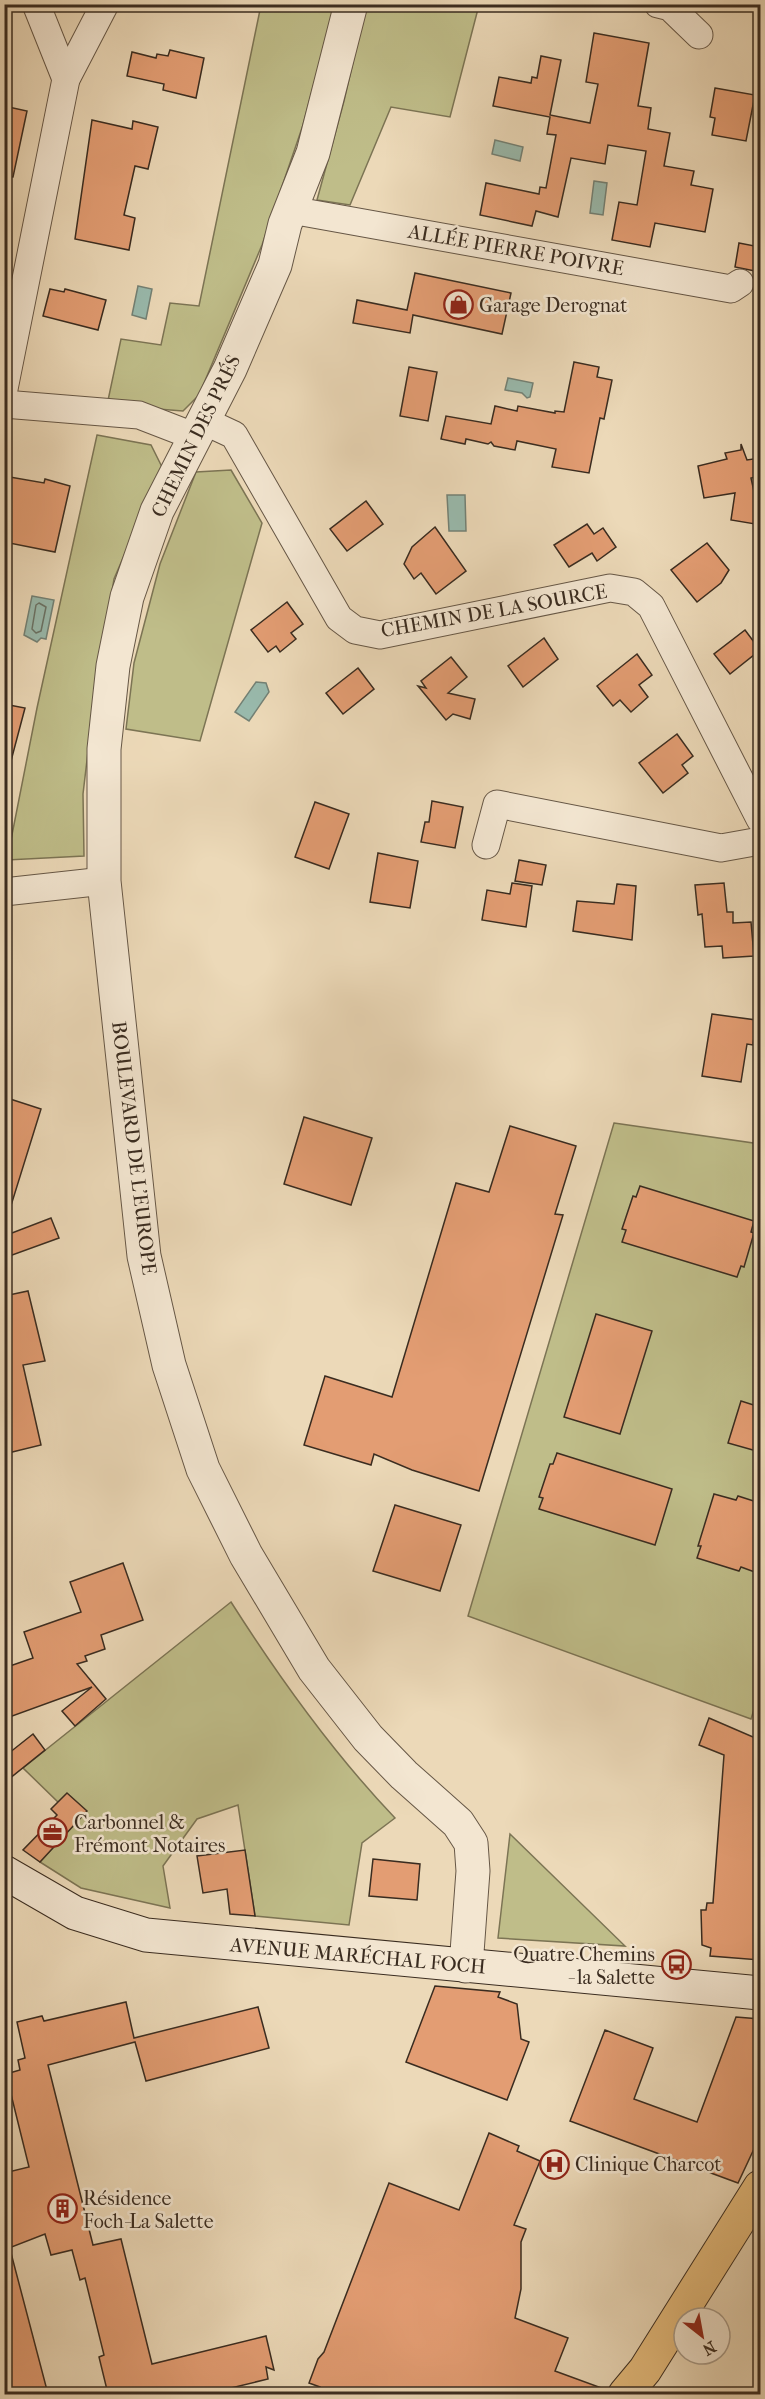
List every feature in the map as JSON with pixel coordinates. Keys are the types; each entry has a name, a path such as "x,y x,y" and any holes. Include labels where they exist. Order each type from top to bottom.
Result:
{"main road":[{"path":"625,2394 645,2370 760,2187"}],"street":[{"path":"36,4 66,79"},
{"path":"4,389 66,79 105,4"},
{"name":"CHEMIN DES PRÉS","path":"104,881 104,749 113,666 127,597 157,511 230,369 275,265 291,210 313,153 351,4"},
{"path":"658,4 670,7 699,35"},
{"name":"ALLÉE PIERRE POIVRE","path":"291,210 731,290 740,283"},
{"name":"CHEMIN DE LA SOURCE","path":"4,404 139,416 234,435 339,618 355,630 380,635 610,588 634,592 651,606 760,819"},
{"path":"486,845 497,804 722,848 760,841"},
{"path":"4,892 104,881"},
{"name":"BOULEVARD DE L'EUROPE","path":"104,881 144,1256 169,1365 204,1469 246,1555 314,1669 368,1738 404,1775 458,1823 471,1842 474,1871 466,1966"},
{"name":"AVENUE MARÉCHAL FOCH","path":"4,1872 75,1913 146,1935 760,1993"}],"shaded area":[{"path":"261,5 335,5 303,125 262,245 199,395 183,411 107,405 121,339 161,345 170,303 199,306"},
{"path":"366,5 479,5 450,117 391,107 350,205 317,200 344,101"},
{"path":"97,435 151,445 162,467 114,579 83,794 84,856 7,860 37,708"},
{"path":"231,470 262,523 200,741 126,729 134,663 160,564 196,472"},
{"path":"614,1123 760,1144 760,1690 751,1719 468,1616"},
{"path":"231,1602 268,1659 328,1741 395,1818 362,1843 349,1925 255,1916 238,1805 197,1819 163,1866 170,1908 81,1888 40,1862 86,1811 58,1802 23,1768"},
{"path":"510,1834 625,1946 498,1938"}],"water":[{"path":"495,140 523,147 520,161 492,154"},
{"path":"594,181 607,183 603,215 590,213"},
{"path":"138,286 152,289 146,319 132,315"},
{"path":"508,378 533,383 530,397 505,390"},
{"path":"447,495 465,495 466,531 449,531"},
{"path":"32,596 54,600 46,639 41,638 37,642 24,635"},
{"path":"256,682 266,683 269,692 249,721 235,712"}],"building":[{"path":"594,33 649,43 638,106 651,108 648,129 670,133 664,166 694,171 691,185 713,189 705,232 655,223 650,247 612,240 619,202 637,205 646,151 608,145 605,164 571,158 558,217 536,211 532,226 480,215 486,183 539,194 540,187 546,188 556,135 547,134 550,117 493,106 499,77 531,83 532,77 537,78 541,56 561,60 550,115 590,123 598,84 586,82"},
{"path":"170,50 204,58 196,98 163,90 164,84 127,76 132,52 156,58 157,54 168,56"},
{"path":"715,88 755,95 746,141 712,135 715,118 710,117"},
{"path":"4,106 27,111 13,177 4,176"},
{"path":"92,120 132,129 133,121 158,127 148,169 135,166 124,215 135,218 129,250 75,239"},
{"path":"739,243 760,247 760,272 735,267"},
{"name":"Garage Derognat","path":"415,273 511,293 502,334 413,315 410,333 353,323 357,300 407,310"},
{"path":"50,289 64,292 65,289 106,300 98,330 43,316"},
{"path":"574,362 599,367 597,377 612,380 604,419 600,418 589,473 552,467 556,449 517,441 515,450 494,446 491,442 488,444 466,439 465,444 441,439 446,416 491,424 495,406 517,411 518,406 555,413 555,411 564,412"},
{"path":"409,367 437,372 428,421 400,416"},
{"path":"741,444 747,460 760,458 760,476 751,478 757,505 755,524 731,520 735,493 704,498 698,466 727,459 725,453 741,450"},
{"path":"4,476 44,483 45,479 70,486 55,552 4,542"},
{"path":"366,501 383,524 347,551 330,529"},
{"path":"587,524 594,534 603,528 616,547 597,561 592,553 569,567 554,545"},
{"path":"435,527 466,571 436,594 421,573 414,579 404,564 412,547"},
{"path":"707,543 729,570 721,583 697,602 671,570"},
{"path":"287,602 303,624 291,633 296,639 280,652 276,646 268,652 251,630"},
{"path":"745,630 760,650 730,674 714,654"},
{"path":"544,638 558,659 523,687 508,666"},
{"path":"637,654 652,675 639,685 648,697 631,712 620,700 613,706 597,686"},
{"path":"451,657 467,677 448,693 475,699 470,719 453,714 446,720 418,686 426,688 421,681"},
{"path":"358,668 374,689 343,714 326,693"},
{"path":"4,704 25,708 11,761 4,760"},
{"path":"677,734 693,756 682,765 688,773 663,793 639,763"},
{"path":"432,801 463,807 455,848 421,842 425,822 429,822"},
{"path":"315,802 349,814 329,869 295,857"},
{"path":"378,853 418,861 410,908 370,902"},
{"path":"519,860 546,865 542,885 515,881"},
{"path":"512,883 532,886 526,927 482,920 487,890 510,894"},
{"path":"724,883 727,912 733,912 733,923 751,922 754,956 723,958 722,946 705,947 702,914 698,915 695,885"},
{"path":"617,884 636,886 632,940 573,931 577,901 614,904"},
{"path":"712,1014 756,1020 753,1045 747,1044 741,1082 702,1076"},
{"path":"4,1097 41,1109 9,1212 4,1211"},
{"path":"304,1117 372,1138 351,1205 284,1184"},
{"path":"510,1126 576,1146 555,1214 563,1215 479,1491 412,1470 374,1454 371,1465 304,1445 325,1376 392,1397 456,1183 489,1192"},
{"path":"640,1186 754,1221 751,1232 754,1233 744,1267 741,1266 737,1277 622,1242 626,1230 622,1229 633,1196 636,1197"},
{"path":"51,1218 59,1238 4,1258 4,1236"},
{"path":"28,1291 45,1361 23,1365 41,1445 4,1454 4,1296"},
{"path":"596,1314 652,1331 620,1434 564,1417"},
{"path":"741,1401 760,1407 760,1452 728,1443"},
{"path":"557,1453 672,1489 655,1545 539,1509 543,1498 539,1497 550,1464 553,1464"},
{"path":"714,1494 736,1500 738,1496 760,1503 760,1574 741,1567 739,1571 697,1558 701,1546 698,1546"},
{"path":"395,1505 461,1525 440,1591 373,1571"},
{"path":"123,1563 143,1620 101,1635 105,1649 85,1656 87,1661 77,1664 106,1699 75,1726 62,1711 92,1687 4,1719 4,1668 33,1658 24,1632 81,1612 70,1582"},
{"path":"709,1718 760,1740 760,1843 755,1890 760,1890 760,1960 710,1956 711,1948 702,1945 701,1910 706,1910 707,1903 713,1903 724,1755 699,1745"},
{"path":"33,1734 45,1750 4,1783 4,1757"},
{"name":"Carbonnel & Frémont Notaires","path":"67,1793 87,1811 40,1862 23,1850 57,1815 51,1809"},
{"path":"245,1850 255,1916 230,1914 227,1889 203,1893 197,1856"},
{"path":"373,1859 420,1864 417,1900 369,1896"},
{"path":"435,1986 500,1992 498,1997 517,2004 521,2039 529,2042 507,2100 406,2062"},
{"name":"Résidence Foch-La Salette","path":"126,2002 134,2038 258,2007 269,2048 146,2081 135,2042 48,2065 93,2245 121,2239 152,2364 266,2336 274,2370 266,2367 268,2379 206,2394 108,2394 99,2357 104,2355 85,2278 80,2280 72,2250 51,2255 45,2234 4,2250 4,2173 29,2167 6,2074 20,2070 18,2060 25,2058 17,2022 42,2016 44,2021"},
{"path":"736,2017 760,2019 760,2136 738,2183 570,2121 605,2030 653,2048 634,2099 697,2122"},
{"path":"489,2133 519,2146 517,2151 540,2161 514,2225 526,2229 521,2242 521,2289 515,2318 568,2338 555,2371 607,2390 607,2394 317,2394 320,2387 309,2383 318,2359 324,2352 389,2183 459,2210"},
{"path":"11,2253 48,2394 8,2394 4,2379 4,2254"}],"place":[{"name":"Garage Derognat","path":"458,305"},
{"name":"Carbonnel & Frémont Notaires","path":"53,1833"},
{"name":"Quatre Chemins - la Salette","path":"676,1965"},
{"name":"Clinique Charcot","path":"554,2164"},
{"name":"Résidence Foch-La Salette","path":"62,2209"}]}
